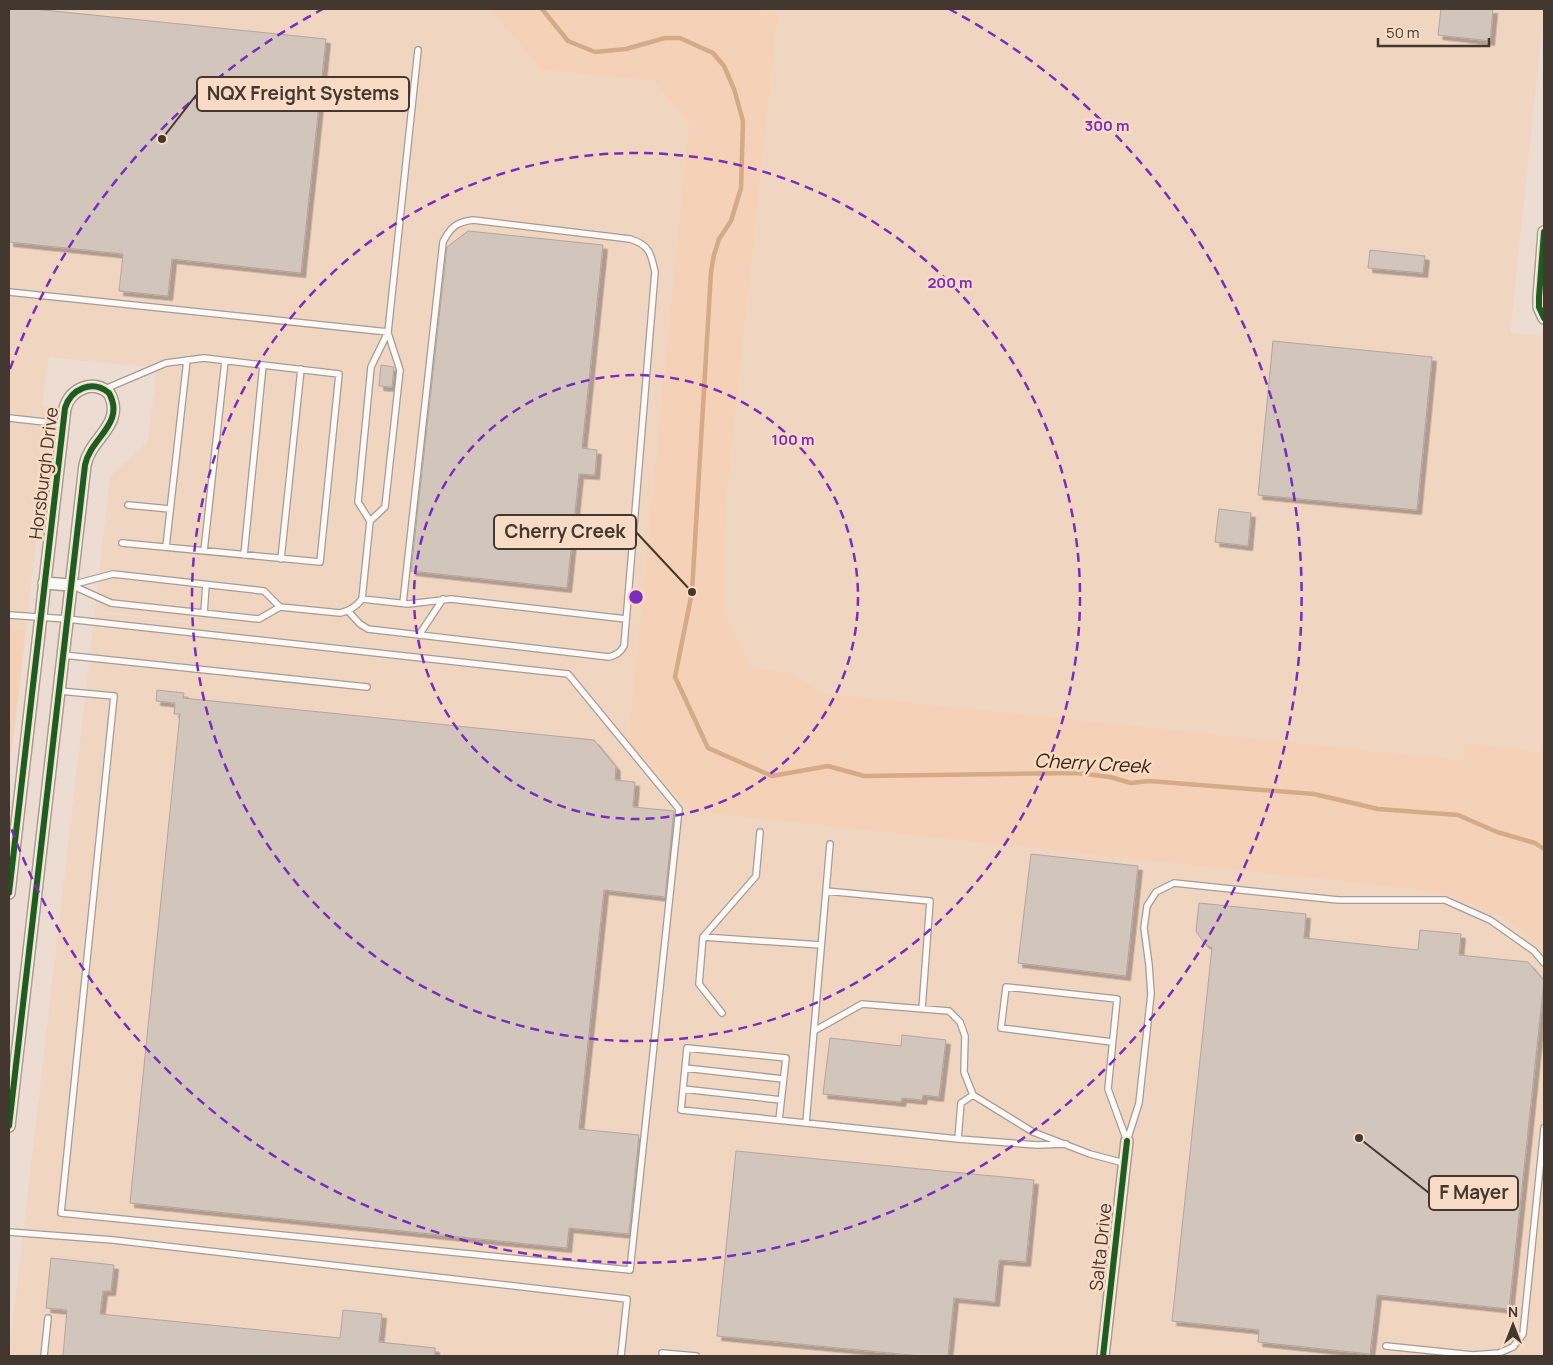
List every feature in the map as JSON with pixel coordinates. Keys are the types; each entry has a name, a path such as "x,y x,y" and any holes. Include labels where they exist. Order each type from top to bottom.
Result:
{"street":[{"path":"1543,316 1539,307 1539,297 1544,232"},
{"name":"Horsburgh Drive","path":"9,894 44,583 67,401 77,390 87,387 105,389"},
{"path":"9,1126 86,460 94,445 107,429 112,418 112,398 105,389"},
{"path":"44,583 71,585"},
{"name":"Salta Drive","path":"1103,1356 1127,1141"}],"lane":[{"path":"71,585 111,603 259,619 280,607 340,613 348,611 362,599 370,521 358,502 371,367 388,332 418,50"},
{"path":"348,611 360,624 368,629 608,657 615,656 624,646 655,272 648,249 641,242 630,239 472,220 463,221 448,231 443,242 403,603"},
{"path":"9,292 388,332"},
{"path":"370,521 385,506 400,370 388,332"},
{"path":"105,389 166,363 204,358 340,374 320,562 122,543"},
{"path":"166,547 187,360"},
{"path":"204,551 225,361"},
{"path":"244,555 264,365"},
{"path":"281,558 301,369"},
{"path":"9,418 63,424"},
{"path":"128,505 170,509"},
{"path":"71,585 113,574 264,591 280,607"},
{"path":"204,613 206,585"},
{"path":"362,599 403,603 422,603 443,599 626,619"},
{"path":"419,635 443,599"},
{"path":"9,615 67,619 568,674 679,809 630,1270 61,1213 114,696 59,691"},
{"path":"63,655 367,687"},
{"path":"722,1013 699,984 704,937 756,876 760,832"},
{"path":"806,1123 830,844"},
{"path":"1127,1141 1139,1102 1151,994 1144,928 1147,906 1156,892 1174,884 1338,900 1445,900 1490,920 1534,951 1544,963"},
{"path":"826,891 930,901 922,1009"},
{"path":"704,937 822,945"},
{"path":"1112,1042 1001,1028 1006,987 1117,999 1108,1089 1127,1141"},
{"path":"814,1031 862,1004 949,1011 960,1022 965,1036 964,1072 973,1095 1033,1132 1090,1154 1124,1163"},
{"path":"779,1120 786,1058 688,1048 681,1110 958,1139 1037,1145 1066,1144"},
{"path":"685,1068 783,1079"},
{"path":"683,1089 781,1100"},
{"path":"958,1139 961,1103 973,1095"},
{"path":"1386,1346 1473,1355 1499,1353 1513,1347 1524,1334 1544,1128"},
{"path":"9,1232 113,1240 628,1299 621,1356"},
{"path":"44,1356 48,1318"},
{"path":"662,1353 696,1356"}],"shaded area":[{"path":"9,9 490,9 542,70 654,81 689,124 628,739 1416,889 1456,898 1503,917 1544,948 1544,1356 9,1356 110,476 148,442 157,368 49,357 42,407 51,408 26,630 9,628","holes":["107,612 260,630 100,613"]},
{"path":"490,9 749,9 778,12 725,511 724,610 752,668 793,673 820,693 1463,760 1465,743 1544,752 1544,948 1503,917 1456,898 1416,889 691,811 628,740 689,124 654,81 542,70"},
{"path":"749,9 1544,9 1510,333 1544,336 1544,752 1465,743 1463,760 820,693 793,673 752,668 724,610 725,511 778,12"},
{"path":"9,628 26,630 9,776"}],"building":[{"path":"9,9 34,9 326,39 301,273 172,259 168,296 119,291 123,254 9,242"},
{"path":"1441,9 1493,9 1490,41 1438,35"},
{"path":"468,231 603,245 582,448 597,450 595,475 579,474 567,588 411,571 447,247"},
{"path":"1370,250 1425,256 1423,273 1368,268"},
{"path":"1273,341 1432,357 1417,510 1258,495"},
{"path":"381,365 394,367 392,387 379,386"},
{"path":"1219,509 1251,513 1248,546 1215,542"},
{"path":"157,690 184,693 183,698 594,740 616,767 615,780 635,782 633,807 674,811 665,897 604,890 579,1129 639,1135 629,1234 569,1228 567,1248 130,1203 180,714 174,714 175,703 156,701"},
{"path":"1031,854 1138,866 1126,976 1018,963"},
{"path":"1199,903 1306,914 1304,938 1418,950 1420,930 1461,934 1459,955 1528,962 1544,981 1509,1309 1377,1295 1370,1354 1258,1342 1259,1330 1172,1321 1212,948 1204,943 1196,931"},
{"path":"902,1035 946,1040 939,1097 923,1095 922,1100 902,1098 901,1102 823,1094 830,1038 901,1046"},
{"path":"736,1151 1034,1180 1026,1262 999,1260 995,1302 954,1298 948,1356 920,1356 717,1336"},
{"path":"51,1258 114,1265 111,1291 103,1291 100,1314 340,1338 343,1310 382,1314 379,1342 435,1348 435,1356 63,1356 67,1310 46,1308"}],"waterway":[{"name":"Cherry Creek","path":"542,9 568,41 595,52 626,49 665,38 680,38 713,53 724,66 734,89 743,121 741,188 731,221 719,239 711,272 692,592 675,677 708,748 772,776 828,766 864,776 1077,773 1110,777 1131,783 1149,781 1314,794 1378,809 1458,815 1497,832 1535,843 1544,849"}],"cycle path":[{"path":"1544,232 1539,297 1539,307 1544,318"},
{"path":"9,893 65,408 68,401 77,391 83,388 96,387 109,393 113,404 113,414 110,422 88,455 85,465 9,1126"},
{"path":"1103,1356 1127,1141"}],"place":[{"name":"NQX Freight Systems","path":"162,139"},
{"name":"Cherry Creek","path":"692,592"},
{"name":"F Mayer","path":"1359,1138"}]}
